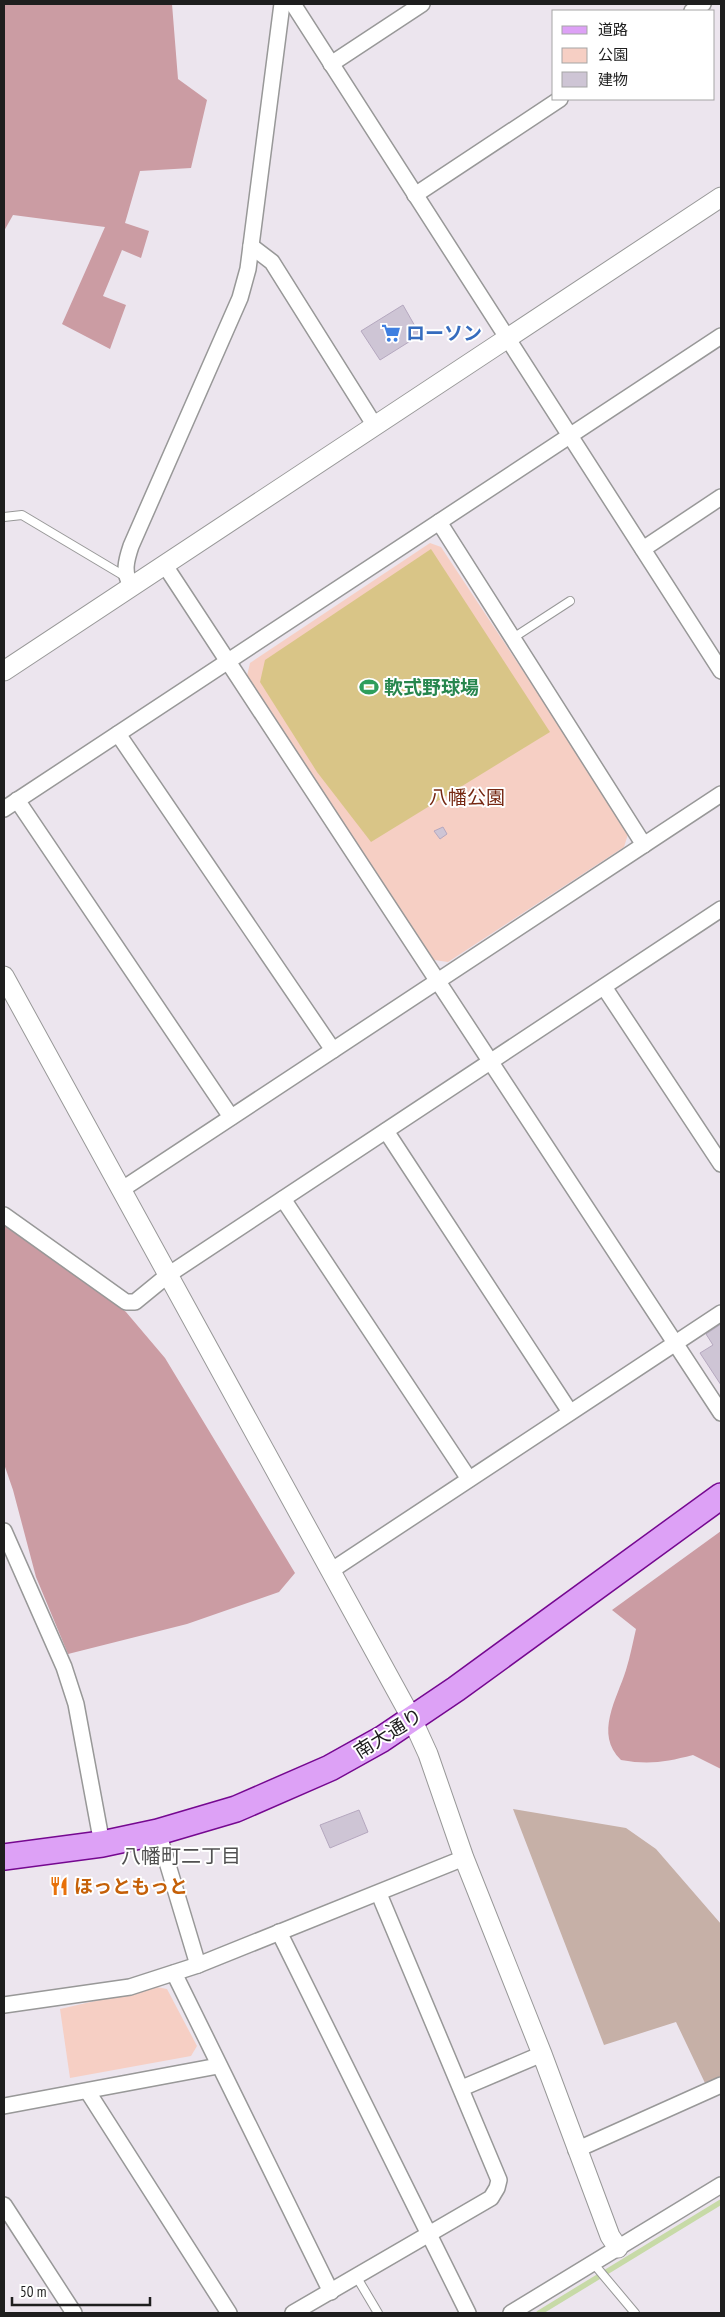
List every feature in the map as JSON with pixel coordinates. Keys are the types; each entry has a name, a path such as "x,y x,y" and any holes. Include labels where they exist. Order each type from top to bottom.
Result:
{"main road":[{"name":"南大通り","path":"4,1857 102,1844 158,1832 236,1809 313,1775 382,1739 412,1719 721,1496"}],"street":[{"path":"129,582 125,564 137,529 240,298 248,269 282,4"},
{"path":"293,4 643,549 716,650 721,671"},
{"path":"331,64 422,4"},
{"path":"415,195 558,100"},
{"path":"4,671 129,582 164,564 721,196"},
{"path":"251,246 272,262 375,426"},
{"path":"4,809 721,336"},
{"path":"643,549 721,497"},
{"path":"439,522 644,845"},
{"path":"164,564 721,1413"},
{"path":"118,734 333,1050"},
{"path":"121,1190 721,794"},
{"path":"18,800 231,1117"},
{"path":"4,1215 126,1302 135,1302 168,1275 604,987 720,913"},
{"path":"4,976 332,1570 412,1719 428,1754 464,1858 542,2054 576,2150 610,2236 618,2248"},
{"path":"604,987 721,1164"},
{"path":"386,1131 570,1412"},
{"path":"283,1199 469,1479"},
{"path":"332,1570 721,1312"},
{"path":"4,1531 64,1667 76,1704 102,1844"},
{"path":"158,1832 198,1965"},
{"path":"4,2005 130,1987 174,1973 379,1894 464,1858"},
{"path":"292,2313 491,2198 499,2180 379,1894"},
{"path":"280,1932 468,2313"},
{"path":"174,1973 330,2292"},
{"path":"462,2088 542,2054"},
{"path":"4,2106 88,2092 218,2066"},
{"path":"576,2150 721,2084"},
{"path":"88,2092 229,2313"},
{"path":"511,2313 596,2266 618,2248 721,2185"},
{"path":"6,2212 73,2313"}],"lane":[{"path":"4,517 22,515 129,582"},
{"path":"513,638 570,601"},
{"path":"596,2266 635,2313"},
{"path":"356,2276 378,2313"}],"shaded area":[{"path":"4,4 172,4 178,79 207,100 191,168 140,171 125,223 149,231 141,258 122,250 103,296 126,305 110,349 62,324 105,227 13,215 4,231"},
{"name":"軟式野球場","path":"431,549 550,732 371,842 317,772 260,682 265,660"},
{"path":"4,1225 104,1292 126,1312 165,1358 295,1573 279,1592 187,1624 68,1654 36,1577 13,1490 4,1464"},
{"path":"721,1531 721,1769 693,1755 657,1762 621,1760 613,1750 608,1728 613,1704 626,1670 636,1629 612,1610"},
{"path":"513,1809 626,1828 656,1849 721,1924 721,2076 705,2083 676,2022 604,2045"}],"green space":[{"name":"八幡公園","path":"430,543 441,547 629,831 624,847 448,962 434,960 247,676 250,663"},
{"path":"156,1987 167,1989 197,2046 191,2056 70,2078 60,2009"}],"building":[{"name":"ローソン","path":"403,305 420,335 380,360 361,331"},
{"path":"443,827 447,834 440,839 434,831"},
{"path":"721,1324 721,1385 700,1353 713,1345 706,1334"},
{"path":"359,1810 368,1832 330,1848 320,1825"}],"waterway":[{"path":"539,2313 721,2202"}],"place":[{"name":"ローソン","path":"391,333"},
{"name":"軟式野球場","path":"369,687"},
{"name":"ほっともっと","path":"59,1886"}],"district":[{"name":"八幡町二丁目","path":"181,1856"}]}
